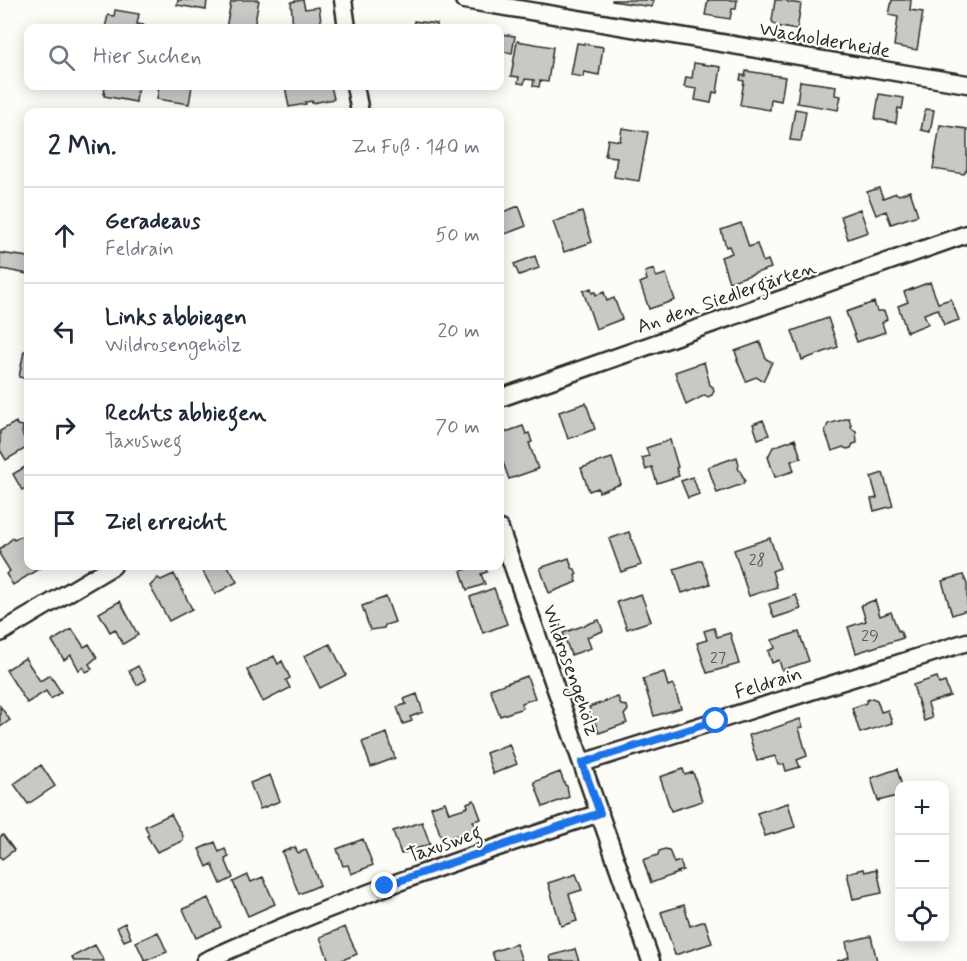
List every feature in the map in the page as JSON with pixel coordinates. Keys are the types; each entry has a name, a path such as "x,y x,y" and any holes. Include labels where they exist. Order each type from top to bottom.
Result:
{"street":[{"path":"343,0 346,24"},
{"name":"Wacholderheide","path":"464,0 967,84"},
{"path":"357,90 359,108"},
{"name":"An den Siedlergärten","path":"504,397 967,234"},
{"name":"Wildrosengehölz","path":"504,540 651,961"},
{"path":"0,633 106,570"},
{"name":"Feldrain","path":"582,763 967,642"},
{"name":"Taxusweg","path":"205,961 366,893 600,813"}],"building":[{"path":"178,0 207,0 206,10 177,5"},
{"path":"235,0 259,0 255,24 227,24 231,2"},
{"path":"303,0 305,9 319,7 321,24 293,24 291,2"},
{"path":"612,0 654,0 652,7 612,1"},
{"path":"708,0 737,0 736,9 732,9 730,19 705,15"},
{"path":"775,0 801,4 797,30 776,26 772,21"},
{"path":"892,0 911,0 910,10 923,12 917,50 894,46 898,17 889,15"},
{"path":"115,10 139,14 137,24 106,24 108,15 114,16"},
{"path":"414,21 437,24 414,24"},
{"path":"504,35 515,36 512,53 504,52"},
{"path":"517,41 553,47 548,82 540,81 539,87 533,86 534,80 525,79 524,84 518,83 519,77 511,76"},
{"path":"577,43 603,47 599,75 584,72 583,77 571,75"},
{"path":"694,63 721,67 717,93 713,92 711,103 695,100 697,89 684,87 686,77 692,78"},
{"path":"746,71 785,77 781,101 771,99 770,110 740,105 744,81 740,80 741,75 745,76"},
{"path":"800,81 836,86 835,95 841,96 838,110 797,103"},
{"path":"105,90 138,90 136,102 104,96"},
{"path":"158,90 191,90 189,104 157,99"},
{"path":"286,90 332,90 334,99 305,102 306,104 289,107"},
{"path":"879,94 904,98 902,109 898,108 896,123 875,119"},
{"path":"795,109 806,111 801,141 790,140"},
{"path":"925,109 934,110 930,132 921,130"},
{"path":"940,125 967,129 967,169 964,174 933,169"},
{"path":"622,128 648,132 639,181 614,177 617,157 605,156 608,139 620,141"},
{"path":"879,188 883,198 910,191 918,215 891,224 886,211 876,215 867,192"},
{"path":"519,206 526,226 504,234 504,212"},
{"path":"860,209 868,232 848,239 841,216"},
{"path":"582,212 592,242 564,252 553,222"},
{"path":"741,223 749,247 757,244 763,262 768,260 771,268 729,282 721,257 732,253 729,246 726,247 721,230"},
{"path":"0,253 24,256 24,273 2,269 0,273"},
{"path":"535,256 539,268 519,275 514,264"},
{"path":"654,269 656,277 666,274 675,300 649,309 640,283 647,280 645,272"},
{"path":"930,282 938,303 951,299 959,320 944,325 938,309 924,314 928,324 907,332 898,306 908,302 904,292"},
{"path":"591,288 592,293 595,292 596,295 604,292 607,301 614,298 622,319 596,329 583,291"},
{"path":"874,302 877,311 884,311 887,319 882,323 885,332 857,342 846,312"},
{"path":"828,318 838,347 802,360 792,331"},
{"path":"760,342 766,359 772,362 763,381 756,377 746,381 735,351"},
{"path":"24,351 24,378 19,377"},
{"path":"704,362 710,385 714,391 708,397 705,395 686,405 675,372"},
{"path":"586,403 595,429 568,439 559,412"},
{"path":"849,418 852,429 856,431 857,443 851,448 843,447 832,451 825,431 828,424"},
{"path":"763,420 769,435 758,439 753,424"},
{"path":"16,422 17,425 23,426 24,449 6,460 0,450 0,431"},
{"path":"523,426 526,434 529,433 532,442 529,443 538,469 509,479 504,465 504,433"},
{"path":"795,439 801,458 791,461 794,471 775,477 768,457 773,447"},
{"path":"670,440 679,476 657,483 652,467 646,470 642,458 649,456 646,448"},
{"path":"737,457 738,468 745,480 743,484 717,493 708,467"},
{"path":"612,458 621,484 599,492 598,488 589,491 581,468"},
{"path":"24,468 24,489 22,490 13,474"},
{"path":"883,473 893,506 874,511 871,499 877,498 871,477"},
{"path":"693,477 699,494 688,498 681,481"},
{"path":"629,532 641,565 621,572 609,539"},
{"path":"24,535 24,570 37,570 13,585 6,574 10,571 0,555 0,549 13,538 14,540"},
{"path":"770,538 780,568 772,571 777,587 749,596 734,550"},
{"path":"569,558 577,574 575,576 577,582 549,593 540,568"},
{"path":"702,560 710,584 682,593 674,569"},
{"path":"202,570 230,570 237,582 215,594"},
{"path":"486,570 487,572 481,574 485,584 467,590 461,571"},
{"path":"174,574 192,609 169,621 150,586 158,578 161,580"},
{"path":"963,575 967,584 967,610 952,615 942,581"},
{"path":"494,588 507,624 483,633 470,597"},
{"path":"641,594 651,621 627,629 617,602"},
{"path":"796,595 801,609 774,618 769,604"},
{"path":"386,597 395,622 385,625 384,628 370,630 362,606"},
{"path":"875,600 880,616 891,612 903,638 856,653 848,627 866,621 861,605"},
{"path":"120,601 138,635 123,644 115,629 110,632 99,613"},
{"path":"599,620 603,631 587,637 591,648 571,655 563,633"},
{"path":"714,628 717,637 730,633 739,664 707,673 697,643 707,640 704,631"},
{"path":"72,629 84,647 89,644 97,657 89,664 92,669 86,672 83,667 79,670 71,655 64,660 52,641"},
{"path":"799,632 809,661 782,670 779,660 772,663 768,651 775,648 772,640"},
{"path":"330,644 346,675 320,688 304,656"},
{"path":"274,656 278,664 282,661 290,678 286,680 290,688 263,702 247,670"},
{"path":"25,658 40,681 50,675 61,692 51,699 46,691 27,703 6,670"},
{"path":"138,666 146,680 137,685 129,671"},
{"path":"664,672 668,686 673,684 681,708 654,716 643,679"},
{"path":"527,676 535,698 522,703 523,708 500,716 490,689"},
{"path":"937,677 939,684 945,682 950,696 928,703 932,718 924,721 913,685"},
{"path":"417,694 423,712 410,717 412,721 403,724 397,707 406,704 404,699"},
{"path":"618,697 621,705 627,706 628,710 624,715 627,723 599,733 589,707"},
{"path":"872,698 877,700 881,712 888,710 892,723 860,733 852,708"},
{"path":"0,706 10,720 0,727"},
{"path":"800,719 803,727 799,728 807,756 797,760 800,767 786,771 784,764 778,765 775,756 757,761 749,735"},
{"path":"387,733 395,758 371,767 362,742"},
{"path":"509,744 517,764 493,774 486,753"},
{"path":"41,765 55,786 28,804 14,784"},
{"path":"683,769 685,775 693,772 702,801 671,811 660,777"},
{"path":"897,769 901,781 895,781 895,797 878,801 871,778"},
{"path":"560,772 567,786 569,797 543,807 534,782"},
{"path":"270,775 280,801 260,809 250,783"},
{"path":"474,800 481,819 473,821 476,829 442,840 431,807 445,802 449,813 468,807 467,803"},
{"path":"788,803 795,827 765,836 757,813"},
{"path":"171,814 183,836 183,841 157,852 147,836 149,835 145,826"},
{"path":"422,822 430,844 401,854 393,831"},
{"path":"3,835 14,850 2,859 0,837"},
{"path":"363,839 373,865 351,874 348,865 343,866 337,849"},
{"path":"215,842 219,852 225,849 229,857 225,859 233,878 221,884 212,864 207,867 199,849"},
{"path":"295,847 298,853 306,850 320,885 299,894 282,852"},
{"path":"669,850 674,863 680,861 683,870 651,883 643,860 658,855 659,851"},
{"path":"864,869 865,872 877,869 882,893 853,899 847,873"},
{"path":"576,874 582,890 569,894 577,921 561,926 548,883"},
{"path":"248,875 251,882 263,877 275,904 248,916 233,882"},
{"path":"208,898 221,927 196,938 183,909"},
{"path":"684,905 690,926 705,921 712,943 675,955 661,912"},
{"path":"125,923 131,938 124,941 117,927"},
{"path":"345,927 357,954 340,961 329,961 320,937"},
{"path":"158,932 167,952 145,961 136,942"},
{"path":"871,936 877,961 837,961 849,957 846,942"},
{"path":"516,944 522,961 495,961 492,952"},
{"path":"95,945 104,961 74,961 72,957"},
{"path":"575,949 579,961 551,961 550,956"}],"route":[{"path":"385,886 600,813 582,763 716,721"}]}
